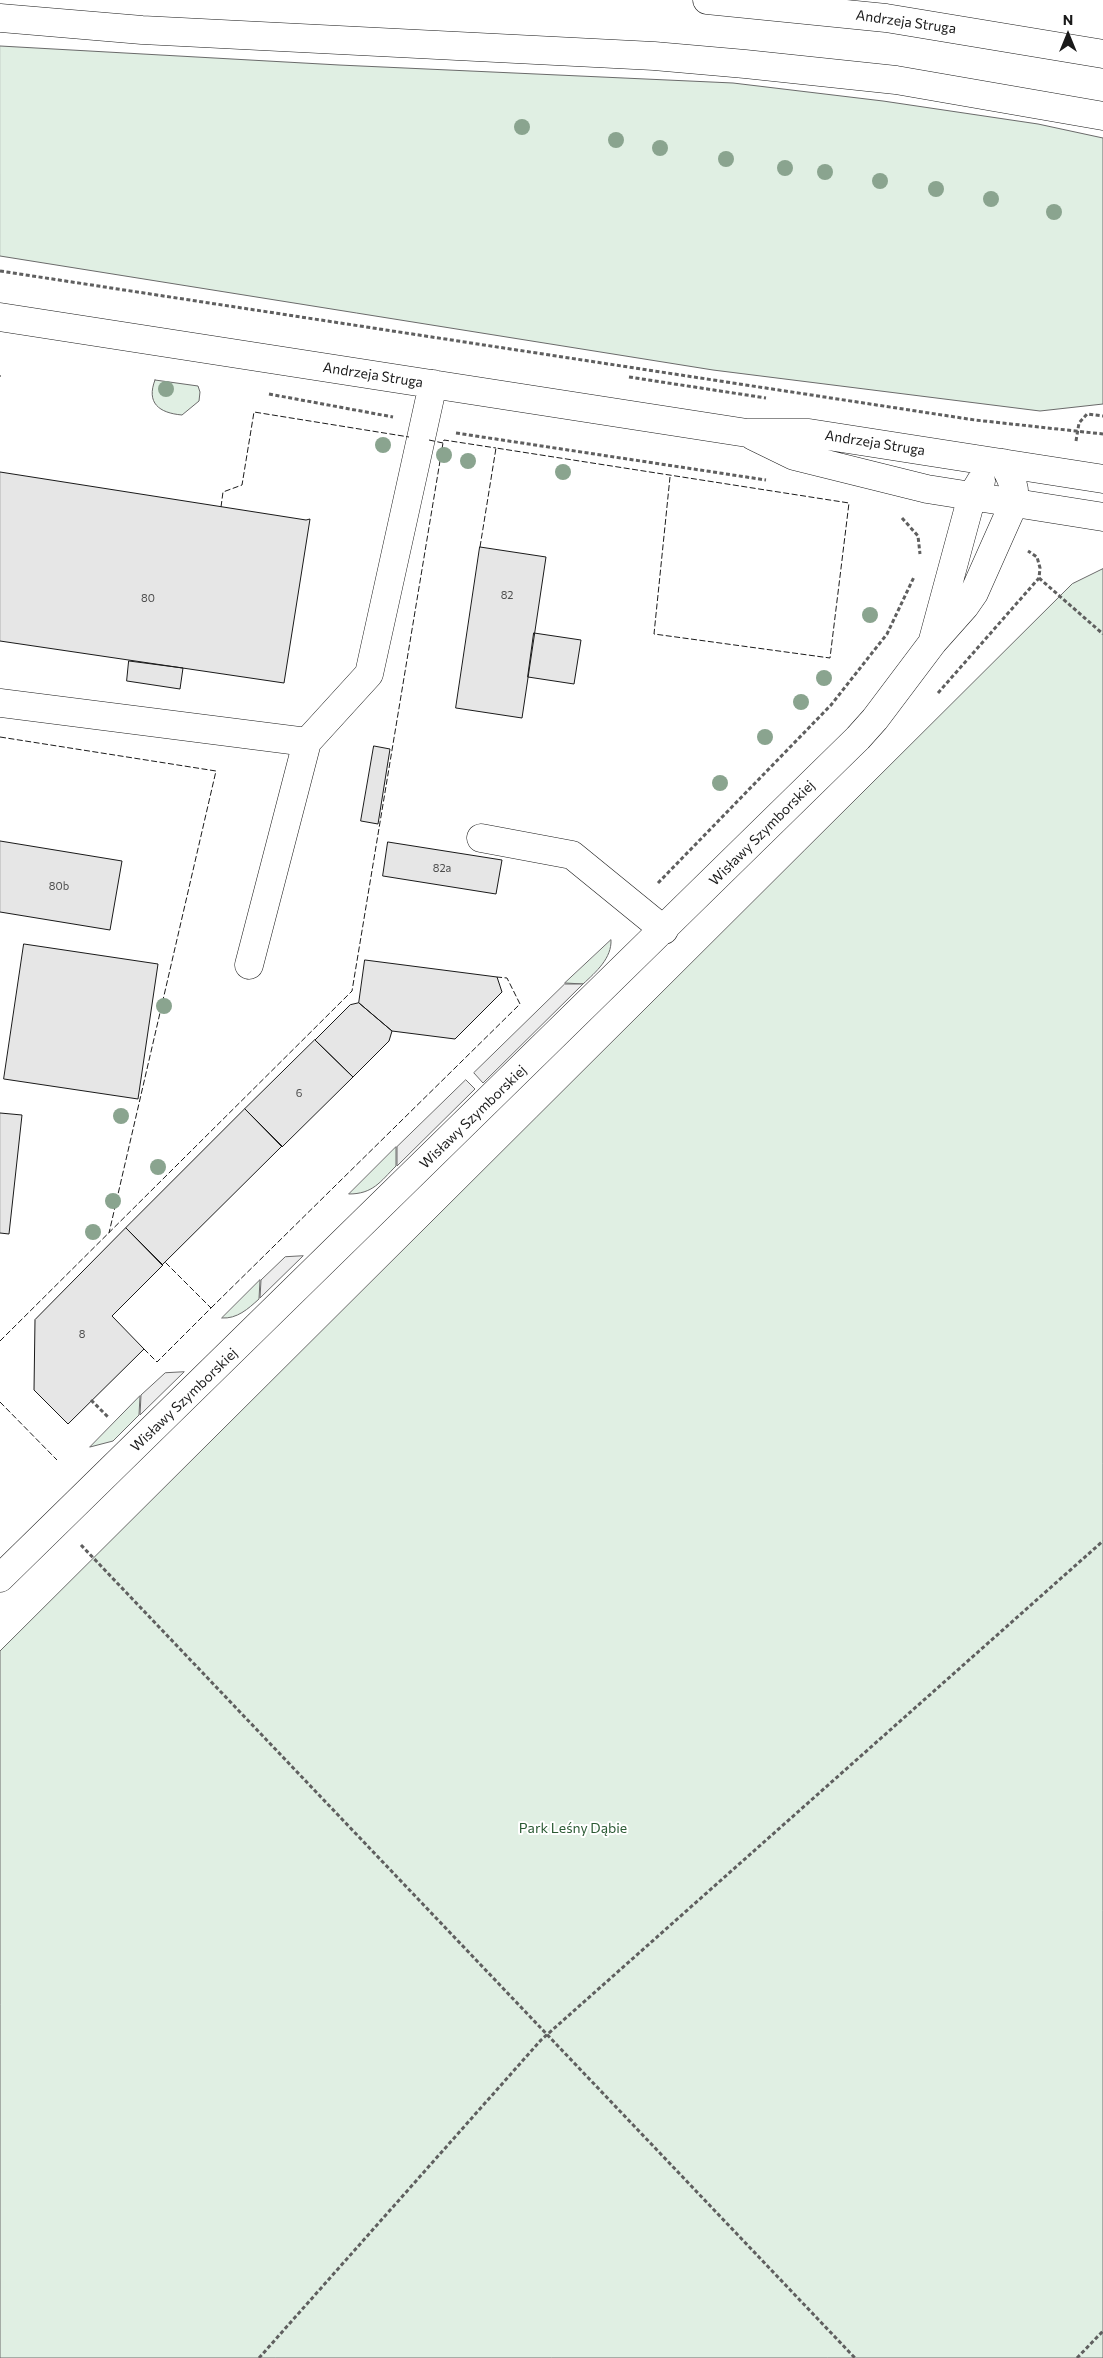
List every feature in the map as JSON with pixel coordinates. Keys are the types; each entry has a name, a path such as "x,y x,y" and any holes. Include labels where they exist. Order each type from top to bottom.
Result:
{"street":[{"name":"Andrzeja Struga","path":"707,0 886,18 1103,54"},
{"path":"0,18 142,30 654,56 745,64 896,80 1103,116"},
{"name":"Andrzeja Struga","path":"0,317 747,433 809,433 1103,479"},
{"path":"249,965 307,742 369,674 433,384"},
{"name":"Andrzeja Struga","path":"747,433 794,456 927,489 1103,517"},
{"path":"972,496 983,477 992,468 1003,463 1013,481 1016,493 1014,504"},
{"name":"Wisławy Szymborskiej","path":"932,642 972,496"},
{"name":"Wisławy Szymborskiej","path":"0,1578 858,738 875,719 932,642 965,606 974,593 1014,504"},
{"path":"0,703 307,742"},
{"path":"481,838 572,855 664,930"}],"path":[{"path":"0,271 975,420 1103,434"},
{"path":"629,377 773,399"},
{"path":"425,422 451,433 769,481"},
{"path":"895,515 909,524 918,536 921,552 919,560"},
{"path":"635,906 831,705 887,634 914,576"},
{"path":"1039,578 1103,634"},
{"path":"91,1400 108,1417"},
{"path":"58,1521 855,2358"},
{"path":"259,2358 548,2034 1103,1541"},
{"path":"1078,2358 1103,2331"}],"green space":[{"path":"0,46 339,65 733,83 883,101 1038,124 1103,138 1103,404 1040,411 713,370 0,256"},
{"path":"155,380 198,386 200,392 199,401 182,415 167,412 156,405 154,401 152,395"},
{"name":"Park Leśny Dąbie","path":"1103,569 1103,2358 0,2358 0,1651 1072,584"},
{"path":"611,940 609,953 598,970 583,984 565,983"},
{"path":"396,1147 396,1166 376,1186 364,1192 349,1194"},
{"path":"260,1280 259,1299 237,1315 222,1318"},
{"path":"140,1396 139,1415 113,1441 90,1447"}],"shaded area":[{"path":"565,984 583,984 483,1083 474,1073"},
{"path":"466,1080 475,1089 397,1166 397,1147"},
{"path":"303,1256 260,1298 261,1280 285,1257"},
{"path":"184,1372 140,1415 141,1395 165,1373"}],"building":[{"path":"0,472 306,520 310,519 284,683 0,641"},
{"path":"480,547 546,557 522,718 456,708"},
{"path":"534,633 581,640 574,684 528,677"},
{"path":"129,661 183,668 180,689 127,681"},
{"path":"374,746 390,749 378,824 361,821"},
{"path":"0,841 122,861 110,930 0,912"},
{"path":"388,842 502,860 496,894 383,876"},
{"path":"24,944 158,964 138,1099 4,1079"},
{"path":"365,960 497,977 502,992 455,1039 392,1031 359,1003"},
{"path":"359,1003 392,1031 389,1041 353,1077 315,1040 350,1005"},
{"path":"315,1040 353,1077 282,1147 245,1109"},
{"path":"245,1109 282,1146 162,1265 126,1228"},
{"path":"0,1113 22,1115 9,1234 0,1233"},
{"path":"126,1228 163,1265 112,1316 144,1349 68,1424 34,1390 35,1320"}],"fence":[{"path":"221,507 223,492 242,485 254,412 409,437"},
{"path":"429,440 443,443"},
{"path":"0,1341 352,991 443,443 444,440 496,448"},
{"path":"480,547 496,448 849,503 830,658 654,634 670,477"},
{"path":"0,737 216,771 109,1233"},
{"path":"211,1308 520,1004 507,978 497,977"},
{"path":"144,1349 157,1362 211,1308 165,1262"},
{"path":"0,1402 57,1460"}]}
